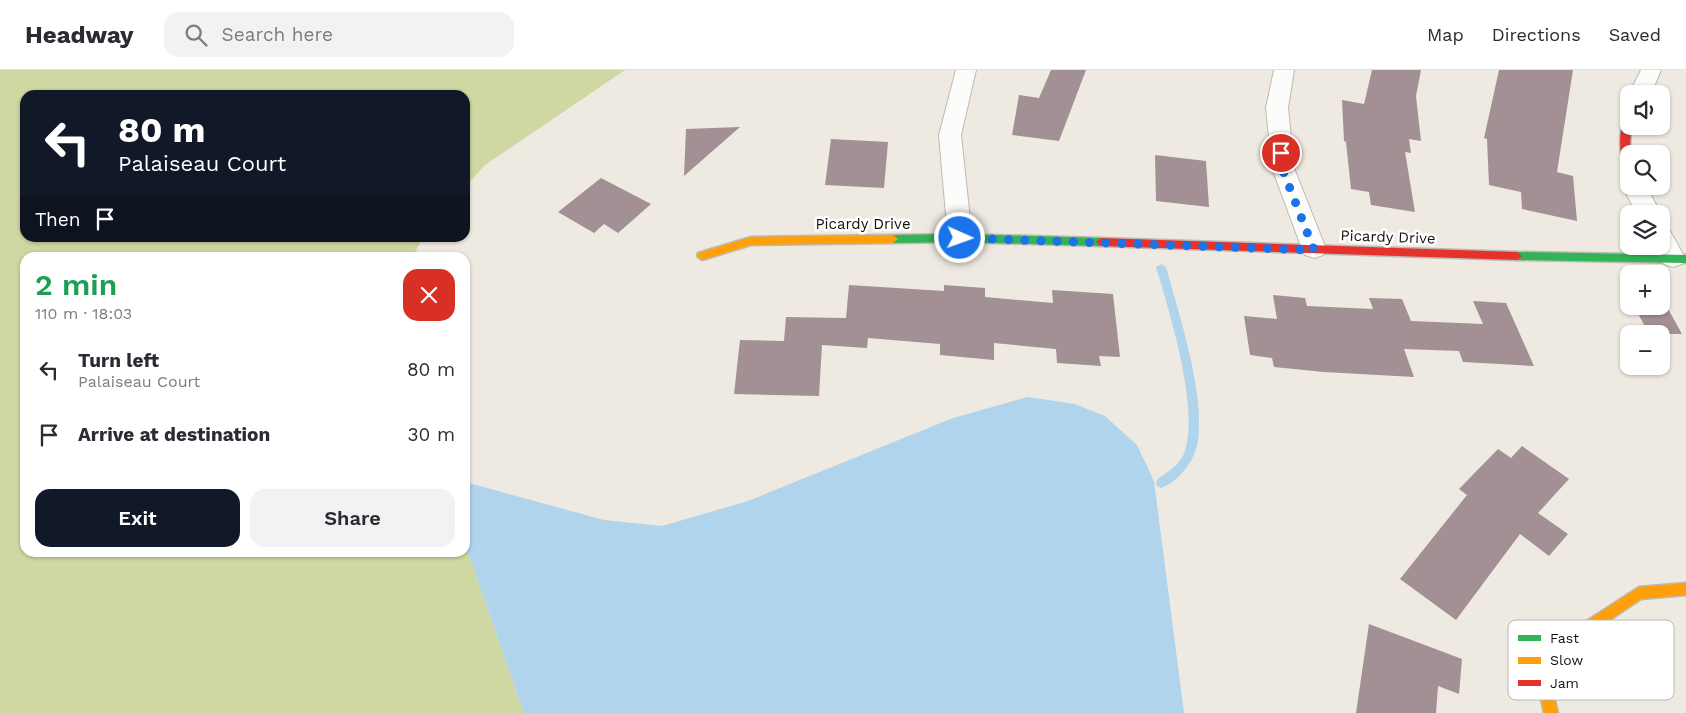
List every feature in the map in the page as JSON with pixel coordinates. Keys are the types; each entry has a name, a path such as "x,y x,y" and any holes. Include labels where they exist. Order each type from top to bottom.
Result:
{"street":[{"path":"960,238 950,135 966,70"},
{"path":"1284,70 1277,108 1282,168 1314,250"},
{"path":"1644,85 1651,70"},
{"name":"Picardy Drive","path":"702,256 751,241 960,238 1314,250 1679,258"},
{"path":"1670,248 1679,258"},
{"path":"1599,620 1639,593 1686,589"},
{"path":"1548,700 1551,713"}],"green space":[{"path":"0,70 625,70 485,165 470,182 470,90 20,90 20,242 421,242 415,252 20,252 20,557 470,557 524,713 0,713"}],"water":[{"path":"1028,397 1075,404 1105,416 1137,445 1154,481 1184,713 524,713 470,557 470,483 604,520 662,526 748,501 953,418"}],"building":[{"path":"1051,70 1086,70 1059,141 1012,135 1019,95 1039,98"},
{"path":"1372,70 1421,70 1416,96 1421,141 1409,139 1411,153 1405,152 1415,212 1371,205 1369,192 1351,189 1346,142 1344,141 1342,100 1364,104"},
{"path":"1499,70 1573,70 1557,172 1573,176 1577,221 1522,209 1521,192 1489,185 1487,139 1484,138"},
{"path":"740,127 684,176 686,129"},
{"path":"831,139 888,142 884,188 825,185"},
{"path":"1155,155 1206,161 1209,207 1156,201"},
{"path":"601,178 651,204 618,233 604,224 594,233 558,212"},
{"path":"849,285 944,291 944,285 985,288 985,297 1053,303 1052,290 1113,294 1120,357 1099,356 1101,366 1057,363 1056,349 994,343 994,360 940,355 940,344 868,338 867,348 822,345 819,396 734,394 740,340 784,341 786,317 846,318"},
{"path":"1273,295 1305,298 1307,306 1373,309 1369,298 1402,299 1411,321 1483,324 1473,301 1506,303 1534,366 1463,362 1459,351 1404,349 1414,377 1274,367 1272,358 1250,355 1244,316 1277,319"},
{"path":"1670,312 1682,334 1670,334 1670,325 1644,325 1639,315 1670,315"},
{"path":"1522,446 1569,479 1538,513 1568,534 1549,556 1520,534 1456,620 1400,579 1467,495 1459,489 1498,449 1511,458"},
{"path":"1369,624 1462,659 1459,694 1438,686 1436,713 1356,713"}],"waterway":[{"path":"1161,267 1180,337 1194,420 1193,442 1187,459 1179,469 1161,483"}],"traffic: fast":[{"path":"893,239 960,238 1101,242"},
{"path":"1517,256 1686,259"}],"traffic: slow":[{"path":"702,256 751,241 893,239"},
{"path":"1599,620 1639,593 1686,589"},
{"path":"1548,700 1551,713"}],"traffic: jam":[{"path":"1625,135 1625,145"},
{"path":"1101,242 1517,256"}],"route":[{"path":"960,238 1314,250 1282,168 1281,153"}]}
